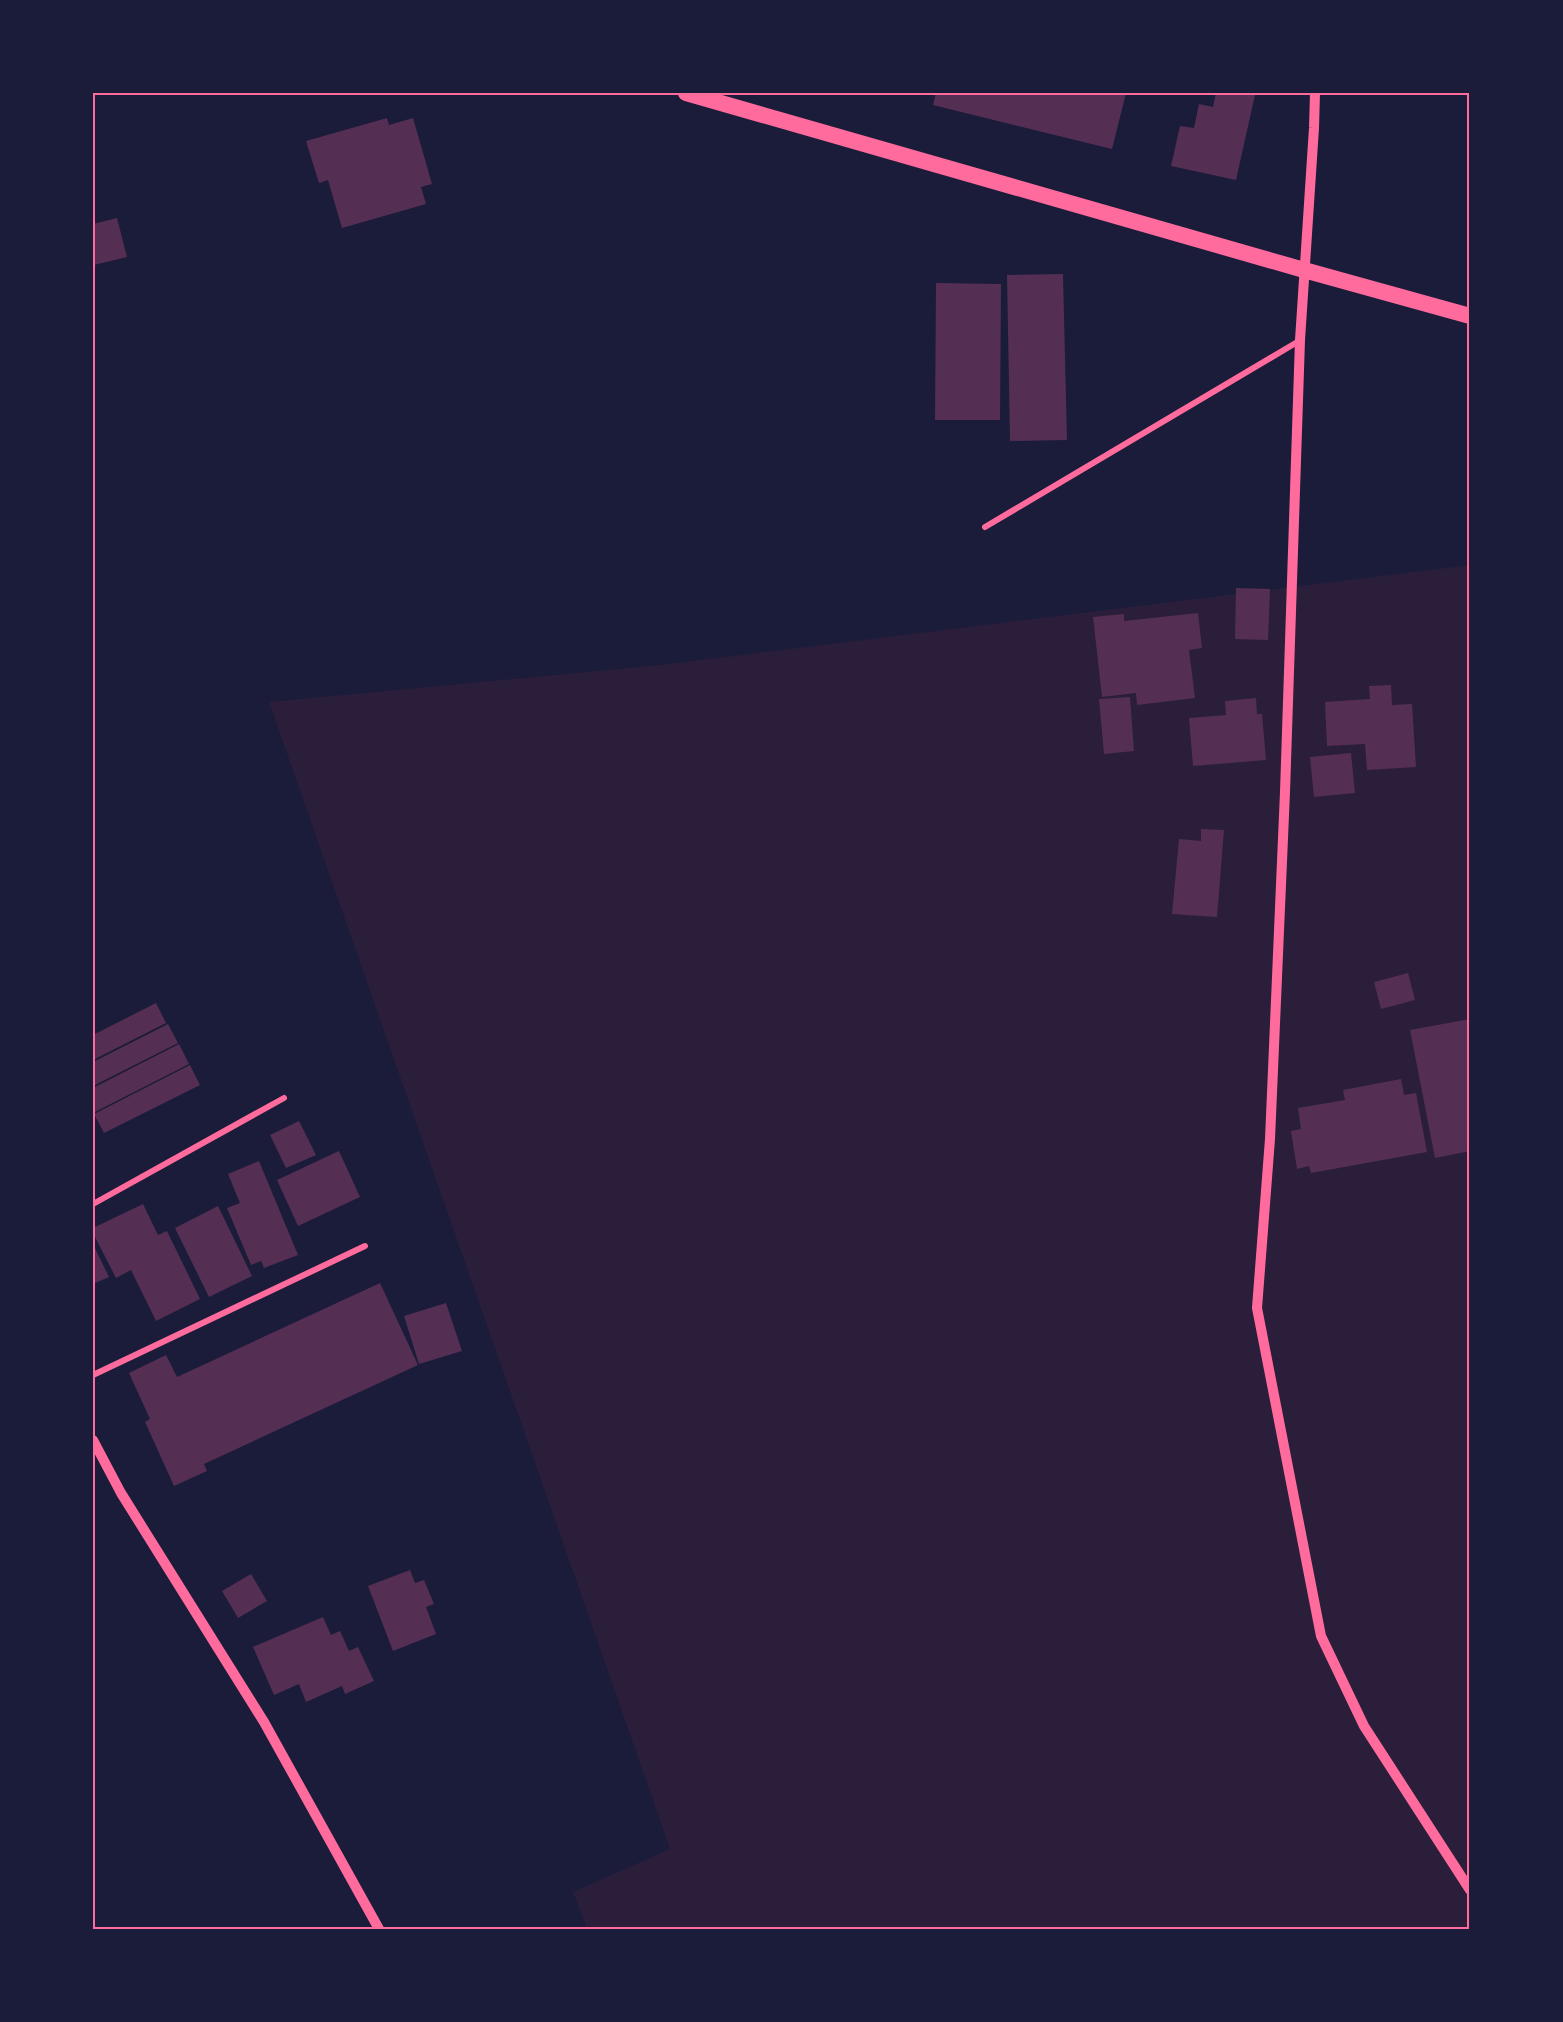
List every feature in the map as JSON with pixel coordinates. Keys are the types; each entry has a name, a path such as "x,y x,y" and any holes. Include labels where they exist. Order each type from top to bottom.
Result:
{"highway":[{"path":"686,93 1470,316"}],"street":[{"path":"1314,93 1314,128 1300,340 1284,816 1270,1139 1257,1308 1321,1636 1364,1726 1470,1890"},
{"path":"985,527 1300,340"},
{"path":"93,1204 285,1098"},
{"path":"93,1375 364,1246"},
{"path":"93,1440 121,1493 264,1722 379,1929"}],"shaded area":[{"path":"1470,565 1470,1929 587,1929 573,1892 670,1849 269,702 660,665"}],"building":[{"path":"936,93 1126,93 1112,149 933,105"},
{"path":"1216,93 1255,95 1236,180 1171,166 1180,126 1194,128 1199,104 1213,107"},
{"path":"387,118 389,125 413,118 432,184 421,187 426,204 342,228 328,180 319,183 306,141"},
{"path":"117,218 127,257 94,265 93,224"},
{"path":"1063,274 1067,440 1010,441 1007,275"},
{"path":"936,283 1001,284 1000,420 935,420"},
{"path":"1236,588 1270,589 1268,640 1235,639"},
{"path":"1198,613 1202,648 1189,650 1195,698 1137,705 1136,693 1102,697 1093,617 1124,614 1124,621"},
{"path":"1391,685 1392,705 1412,704 1416,767 1367,770 1365,744 1327,746 1325,702 1370,699 1369,686"},
{"path":"1130,697 1134,751 1104,754 1099,699"},
{"path":"1256,698 1257,714 1262,714 1266,760 1193,766 1189,718 1226,715 1225,701"},
{"path":"1351,753 1355,793 1314,797 1310,757"},
{"path":"1201,829 1224,830 1217,917 1172,914 1179,839 1201,841"},
{"path":"1408,973 1415,1000 1381,1009 1374,982"},
{"path":"156,1003 166,1023 93,1060 93,1035"},
{"path":"1470,1019 1470,1151 1435,1158 1410,1030"},
{"path":"168,1024 178,1043 93,1086 93,1062"},
{"path":"179,1044 189,1064 93,1113 93,1088"},
{"path":"190,1065 200,1085 104,1133 94,1114"},
{"path":"1401,1079 1404,1095 1416,1093 1427,1152 1311,1173 1309,1166 1297,1169 1291,1131 1301,1129 1298,1108 1345,1100 1343,1090"},
{"path":"299,1121 316,1155 286,1168 270,1135"},
{"path":"339,1151 360,1197 298,1226 277,1180"},
{"path":"259,1161 298,1255 264,1268 261,1261 251,1265 227,1208 240,1203 228,1174"},
{"path":"143,1204 158,1235 167,1231 200,1299 156,1321 131,1270 116,1278 93,1233 93,1228"},
{"path":"218,1206 252,1276 209,1297 175,1228"},
{"path":"93,1244 109,1277 93,1284"},
{"path":"380,1283 418,1365 204,1464 207,1471 174,1486 145,1422 150,1419 129,1373 166,1355 177,1377"},
{"path":"446,1303 462,1351 419,1364 404,1316"},
{"path":"410,1570 415,1583 424,1580 434,1604 426,1607 436,1634 393,1651 368,1586"},
{"path":"251,1574 267,1601 238,1618 222,1591"},
{"path":"323,1617 331,1635 340,1631 349,1651 358,1647 374,1681 345,1694 342,1686 306,1702 299,1684 274,1695 253,1647"}]}
